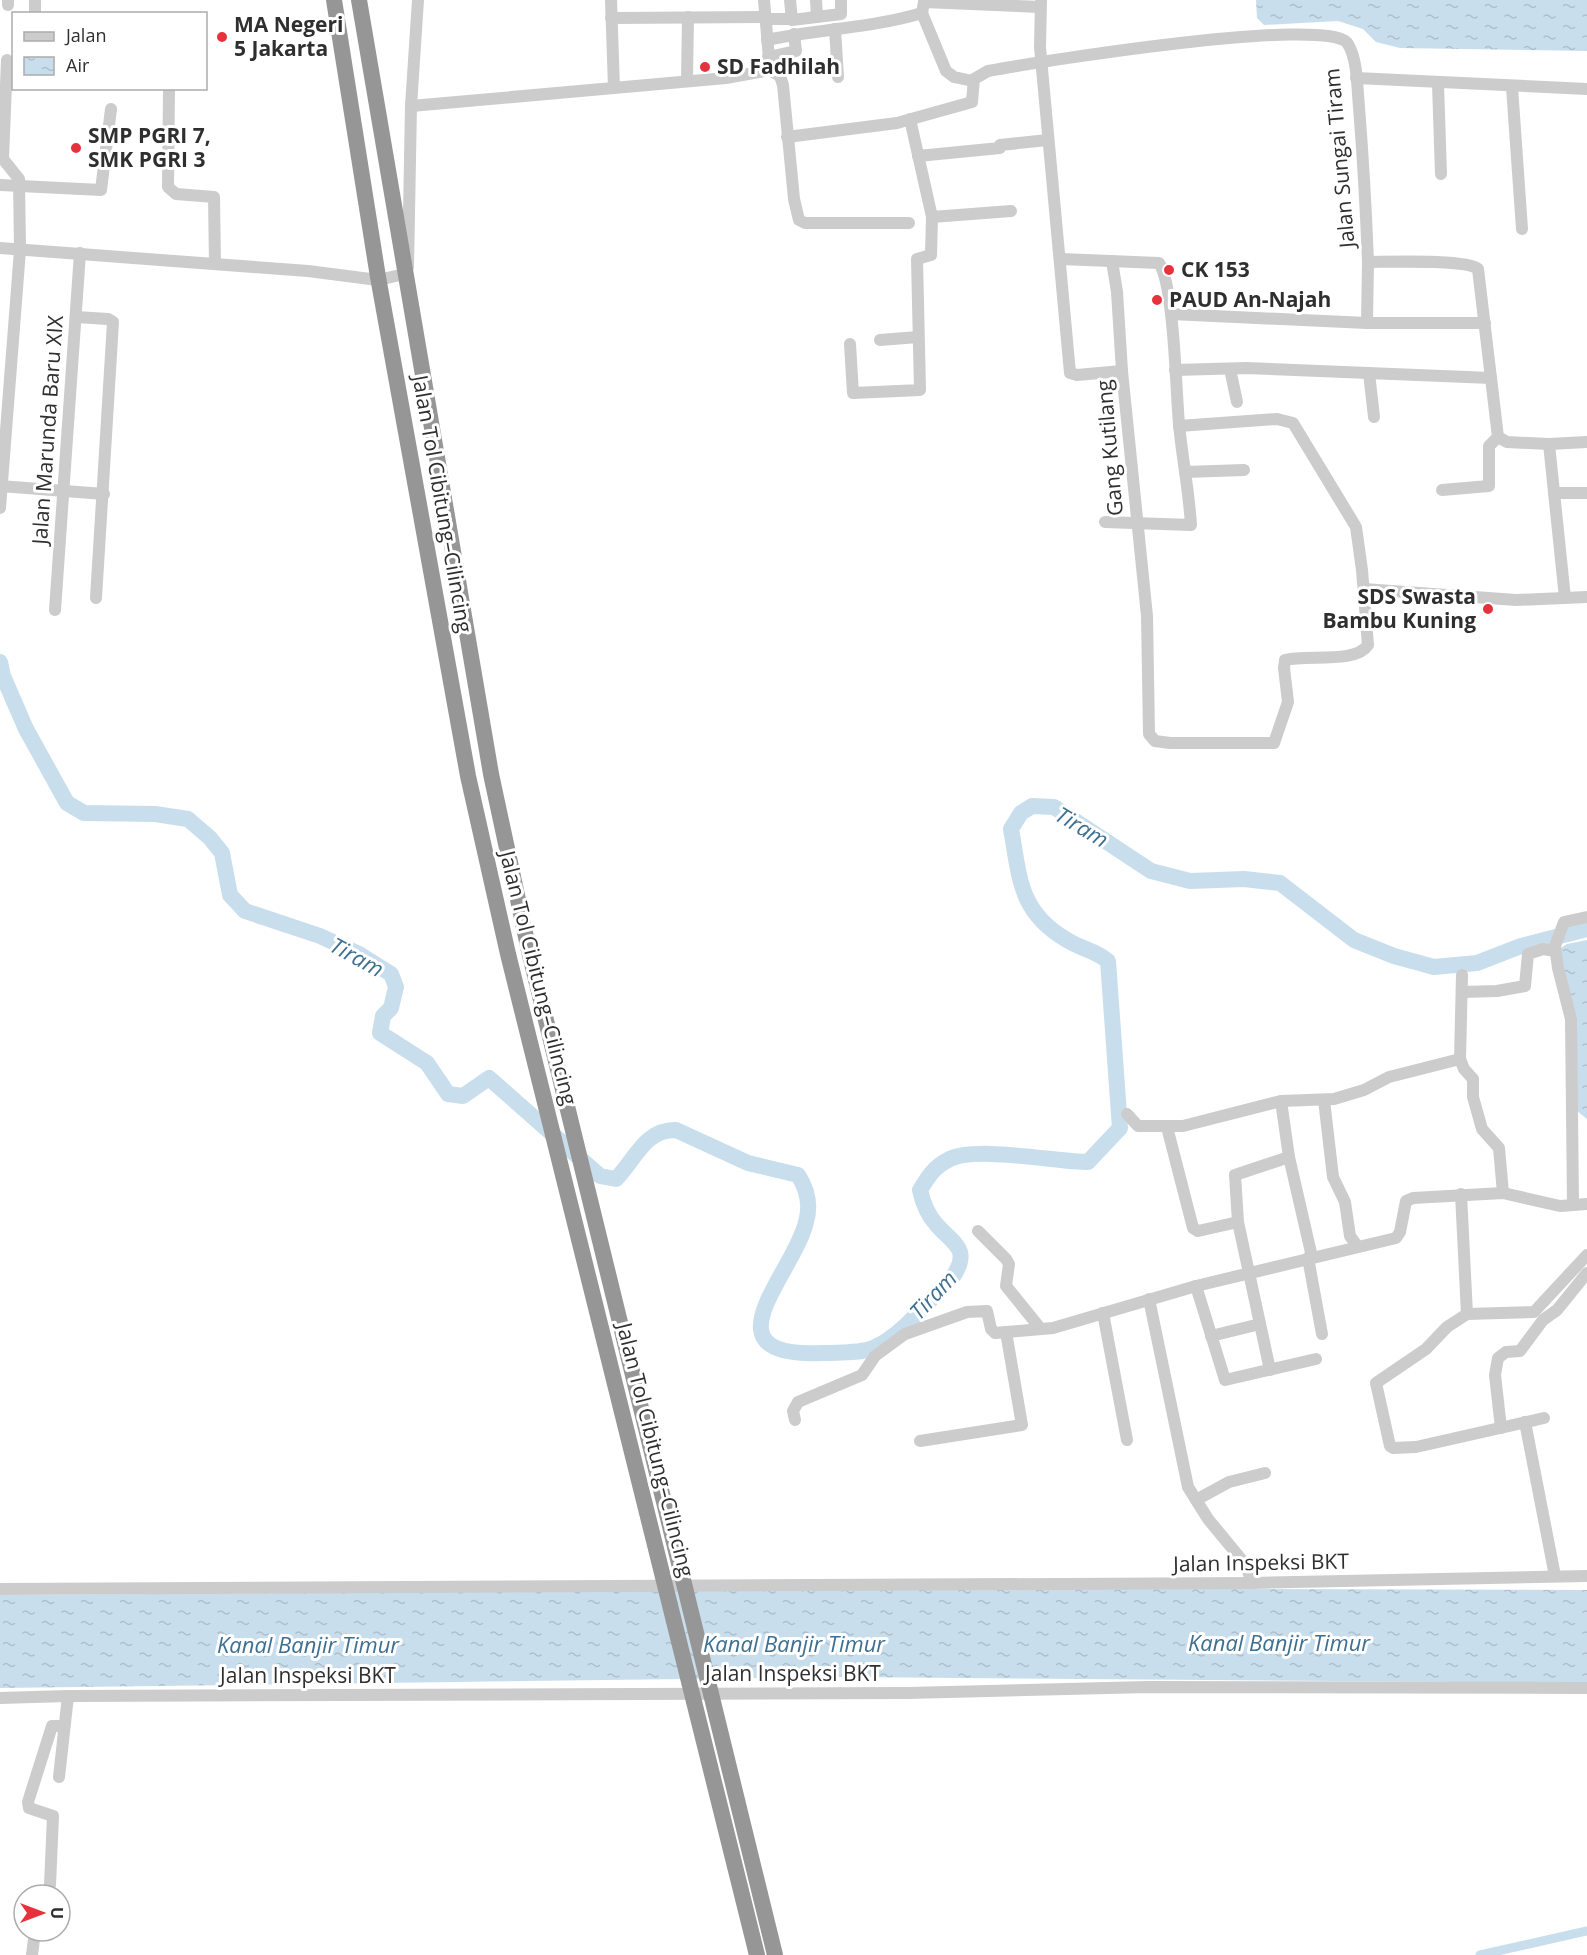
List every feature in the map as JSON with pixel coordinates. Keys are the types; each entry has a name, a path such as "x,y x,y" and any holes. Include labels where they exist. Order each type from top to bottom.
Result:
{"highway":[{"name":"Jalan Tol Cibitung–Cilincing","path":"334,0 378,277 468,776 508,954 757,1955"},
{"name":"Jalan Tol Cibitung–Cilincing","path":"359,0 493,785 529,951 775,1955"}],"street":[{"path":"0,248 214,264 378,280 405,274 411,195 411,106 417,0"},
{"path":"611,0 614,88"},
{"path":"764,0 770,70"},
{"path":"790,0 792,19"},
{"path":"816,0 818,17"},
{"path":"611,18 792,19 818,17 841,14 841,0"},
{"path":"973,81 954,77 946,71 922,14 926,0 1041,4 1042,62 1048,140 1071,374 1122,371"},
{"path":"767,40 817,30 882,24 922,14"},
{"path":"687,80 688,17"},
{"path":"836,29 838,77"},
{"name":"Jalan Sungai Tiram","path":"1042,62 1161,45 1316,33 1338,36 1349,44 1356,78 1368,262 1474,266 1480,274 1498,437"},
{"path":"768,57 796,51 794,34"},
{"path":"0,508 20,250 18,175 3,159 6,60"},
{"path":"787,137 910,119 972,102 975,98 973,81 979,74 1042,62"},
{"path":"411,106 740,76 770,70 780,76 783,85 794,199 801,222 909,223"},
{"path":"1356,78 1438,84 1587,89"},
{"path":"1438,84 1441,174"},
{"path":"1512,87 1522,229"},
{"path":"169,90 168,186 176,194 214,197 214,264"},
{"path":"0,185 101,190 111,109"},
{"path":"850,344 853,393 918,391 917,259 931,255 932,217 910,119"},
{"path":"918,156 1000,148 1000,145 1048,140"},
{"path":"932,217 1011,211"},
{"name":"Jalan Marunda Baru XIX","path":"55,610 80,253"},
{"path":"1061,259 1159,263 1163,270 1171,314 1179,426 1190,526 1105,522"},
{"name":"Gang Kutilang","path":"1112,261 1117,292 1136,523 1147,616 1149,734 1153,740 1170,743 1274,743 1288,702 1284,662 1308,656 1343,656 1365,648 1368,645 1364,589"},
{"path":"1367,323 1368,262"},
{"path":"1171,314 1367,323 1485,323"},
{"path":"76,317 108,319 113,322 96,598"},
{"path":"880,340 918,337"},
{"path":"1174,370 1230,369 1441,375 1468,380 1491,378"},
{"path":"1230,369 1237,402"},
{"path":"1369,373 1374,417"},
{"path":"1179,426 1277,419 1293,423 1356,527 1364,589 1516,600 1587,597"},
{"path":"1442,490 1489,486 1489,446 1498,437 1507,442 1549,444 1587,442"},
{"path":"1549,444 1565,598"},
{"path":"1185,472 1244,470"},
{"path":"1,486 104,494"},
{"path":"1554,493 1587,493"},
{"path":"1573,1204 1571,1019 1556,944 1564,922 1587,917"},
{"path":"1462,992 1497,991 1525,986 1528,954 1556,944"},
{"path":"1462,975 1460,1059 1464,1069 1473,1079 1473,1096 1482,1128 1499,1149 1503,1193"},
{"path":"1127,1114 1138,1126 1167,1127 1200,1122 1281,1101 1309,1098 1324,1100 1364,1090 1389,1077 1460,1059"},
{"path":"1324,1100 1333,1177 1345,1202 1350,1236 1358,1247"},
{"path":"1281,1101 1289,1157 1310,1257 1322,1334"},
{"path":"1167,1127 1193,1228 1198,1232 1238,1222"},
{"path":"1270,1370 1238,1222 1235,1175 1289,1157"},
{"path":"795,1420 793,1411 798,1402 862,1375 875,1356 905,1334 938,1321 982,1310 988,1312 993,1331 1053,1328 1249,1272 1398,1237 1406,1201 1461,1194 1503,1193 1560,1206 1587,1204"},
{"path":"1461,1194 1467,1314"},
{"path":"978,1231 1006,1259 1009,1264 1006,1286 1040,1328"},
{"path":"1544,1418 1400,1449 1390,1446 1376,1383 1426,1348 1448,1327 1467,1314 1534,1312 1586,1264"},
{"path":"1501,1428 1495,1375 1498,1358 1506,1352 1520,1351 1543,1320 1557,1310 1586,1264"},
{"path":"1196,1286 1225,1380 1316,1359"},
{"path":"1149,1299 1181,1464 1188,1486 1208,1519 1246,1565 1252,1583"},
{"path":"1103,1313 1127,1440"},
{"path":"1211,1335 1260,1324"},
{"path":"920,1441 1022,1425 1006,1332"},
{"path":"1525,1422 1555,1576"},
{"path":"1196,1500 1229,1482 1265,1473"},
{"name":"Jalan Inspeksi BKT","path":"0,1589 1252,1583 1587,1576"},
{"name":"Jalan Inspeksi BKT","path":"0,1698 908,1693 1148,1687 1587,1688"},
{"path":"59,1777 68,1696"},
{"path":"50,1883 53,1816 28,1808 28,1802 51,1726 63,1726"}],"water":[{"path":"1256,0 1587,0 1587,51 1400,48 1376,42 1363,29 1338,21 1264,25 1257,18"},
{"path":"1587,940 1587,1119 1577,1111 1559,949 1567,944"},
{"name":"Kanal Banjir Timur","path":"1002,1588 1587,1590 1587,1683 842,1677 0,1688 0,1595"}],"waterway":[{"name":"Tiram","path":"0,662 3,676 26,729 67,803 84,813 155,814 188,819 210,838 222,853 230,895 245,911 320,936 359,954 391,974 396,987 391,1008 383,1016 380,1033 427,1063 448,1094 463,1096 489,1078 600,1176 616,1179 648,1140 665,1131 676,1130 748,1163 798,1175 807,1197 806,1222 798,1243 764,1309 761,1328 767,1342 787,1351 823,1353 861,1351 884,1343 916,1316 954,1275 959,1266 960,1252 930,1216 920,1190 932,1173 943,1163 960,1156 976,1154 1088,1162 1120,1128 1108,961 1072,943 1051,929 1039,918 1024,893 1011,829 1021,813 1032,806 1054,807 1151,871 1190,881 1244,879 1280,883 1354,940 1394,956 1434,967 1477,963 1521,946 1587,929"},
{"path":"1480,1955 1587,1931"}],"place":[{"name":"MA Negeri 5 Jakarta","path":"222,37"},
{"name":"SD Fadhilah","path":"705,67"},
{"name":"SMP PGRI 7, SMK PGRI 3","path":"76,148"},
{"name":"CK 153","path":"1169,270"},
{"name":"PAUD An-Najah","path":"1157,300"},
{"name":"SDS Swasta Bambu Kuning","path":"1488,609"}]}
